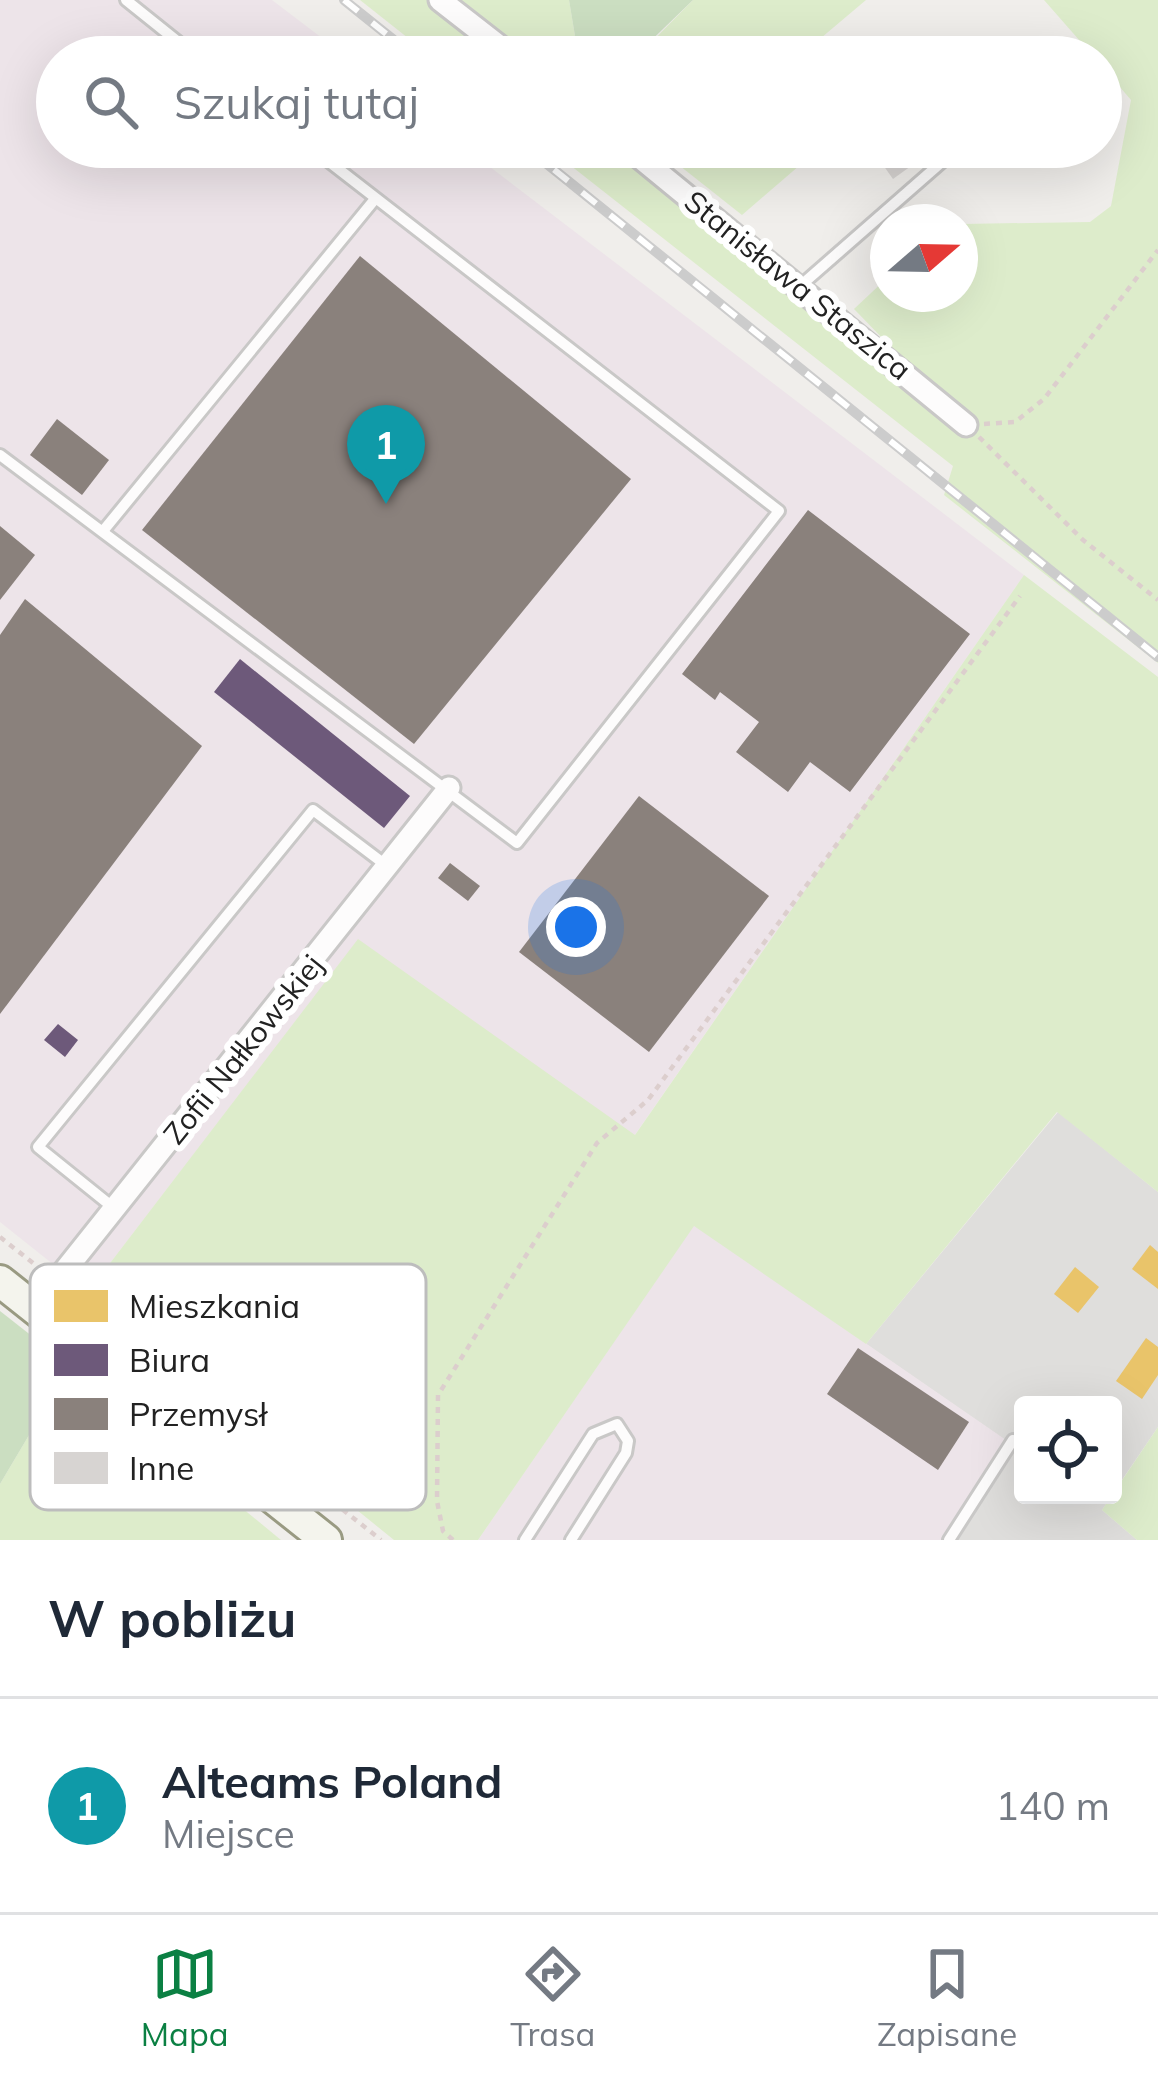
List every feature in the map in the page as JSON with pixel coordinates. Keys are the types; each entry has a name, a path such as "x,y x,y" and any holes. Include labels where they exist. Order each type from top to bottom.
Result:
{"main road":[{"path":"0,1281 30,1304"},
{"path":"288,1510 326,1540"}],"street":[{"path":"440,0 486,36"},
{"name":"Stanisława Staszica","path":"653,168 966,425"},
{"name":"Zofii Nałkowskiej","path":"71,1264 449,788"}],"lane":[{"path":"125,0 170,36"},
{"path":"0,455 517,843 778,511 336,168"},
{"path":"799,286 935,168"},
{"path":"103,531 375,199"},
{"path":"115,1209 38,1148 313,810 389,868"},
{"path":"525,1540 593,1434 617,1424 628,1441 626,1453 572,1540"},
{"path":"950,1540 1013,1440"}],"path":[{"path":"966,425 1015,422 1044,399 1158,250"},
{"path":"966,425 1084,540 1158,600"},
{"path":"454,1540 443,1531 437,1502 438,1395 597,1144 648,1100 1020,596"},
{"path":"0,1237 34,1264"},
{"path":"343,1510 381,1540"}],"shaded area":[{"path":"0,0 272,0 319,36 36,36 36,168 491,168 1024,575 634,1136 358,940 109,1264 53,1264 0,1222"},
{"path":"1058,1112 1158,1192 1158,1427 1122,1480 1122,1396 1014,1396 1014,1504 1106,1504 1102,1510 1137,1540 942,1540 1005,1440 866,1344"},
{"path":"694,1225 1006,1440 942,1540 478,1540"}],"green space":[{"path":"360,0 440,0 486,36 405,36"},
{"path":"449,0 569,0 575,36 502,36"},
{"path":"569,0 693,0 656,36 575,36"},
{"path":"693,0 866,0 823,36 658,36"},
{"path":"1044,0 1158,0 1158,663 944,495 953,466 574,168 653,168 955,413 854,309 870,294 870,312 978,312 978,224 1090,222 1111,206 1118,168 1122,168 1131,100 1122,90 1122,36 1076,36"},
{"path":"683,168 797,168 742,215"},
{"path":"1024,575 1158,677 1158,1192 1057,1112 866,1344 694,1226 478,1540 394,1540 357,1510 426,1510 426,1264 109,1264 358,939 635,1135"},
{"path":"0,1311 30,1335 30,1433 0,1484"},
{"path":"1158,1427 1158,1540 1137,1540 1102,1510 1106,1504 1122,1504 1122,1480"},
{"path":"30,1433 30,1510 245,1510 281,1540 0,1540 0,1484"}],"building: Mieszkania":[{"path":"1150,1245 1158,1252 1158,1289 1132,1269"},
{"path":"1075,1267 1099,1287 1078,1313 1054,1294"},
{"path":"1146,1338 1158,1347 1158,1375 1142,1399 1116,1381"}],"building: Biura":[{"path":"240,659 410,796 384,828 214,692"},
{"path":"58,1024 78,1040 65,1057 44,1040"}],"building: Przemysł":[{"path":"360,256 631,479 414,744 142,530"},
{"path":"57,419 109,460 82,495 30,455"},
{"path":"808,510 970,634 850,792 810,762 788,792 736,752 759,722 720,692 715,700 682,674"},
{"path":"0,526 35,555 0,600"},
{"path":"25,599 202,746 0,1014 0,635"},
{"path":"639,796 769,896 649,1052 519,952"},
{"path":"450,863 480,886 468,901 438,878"},
{"path":"858,1348 969,1422 938,1470 827,1394"}],"building: Inne":[{"path":"885,168 908,168 893,179"}],"railway":[{"path":"344,0 389,36"},
{"path":"552,168 1158,657"}],"place":[{"name":"Alteams Poland","path":"386,504"}]}
